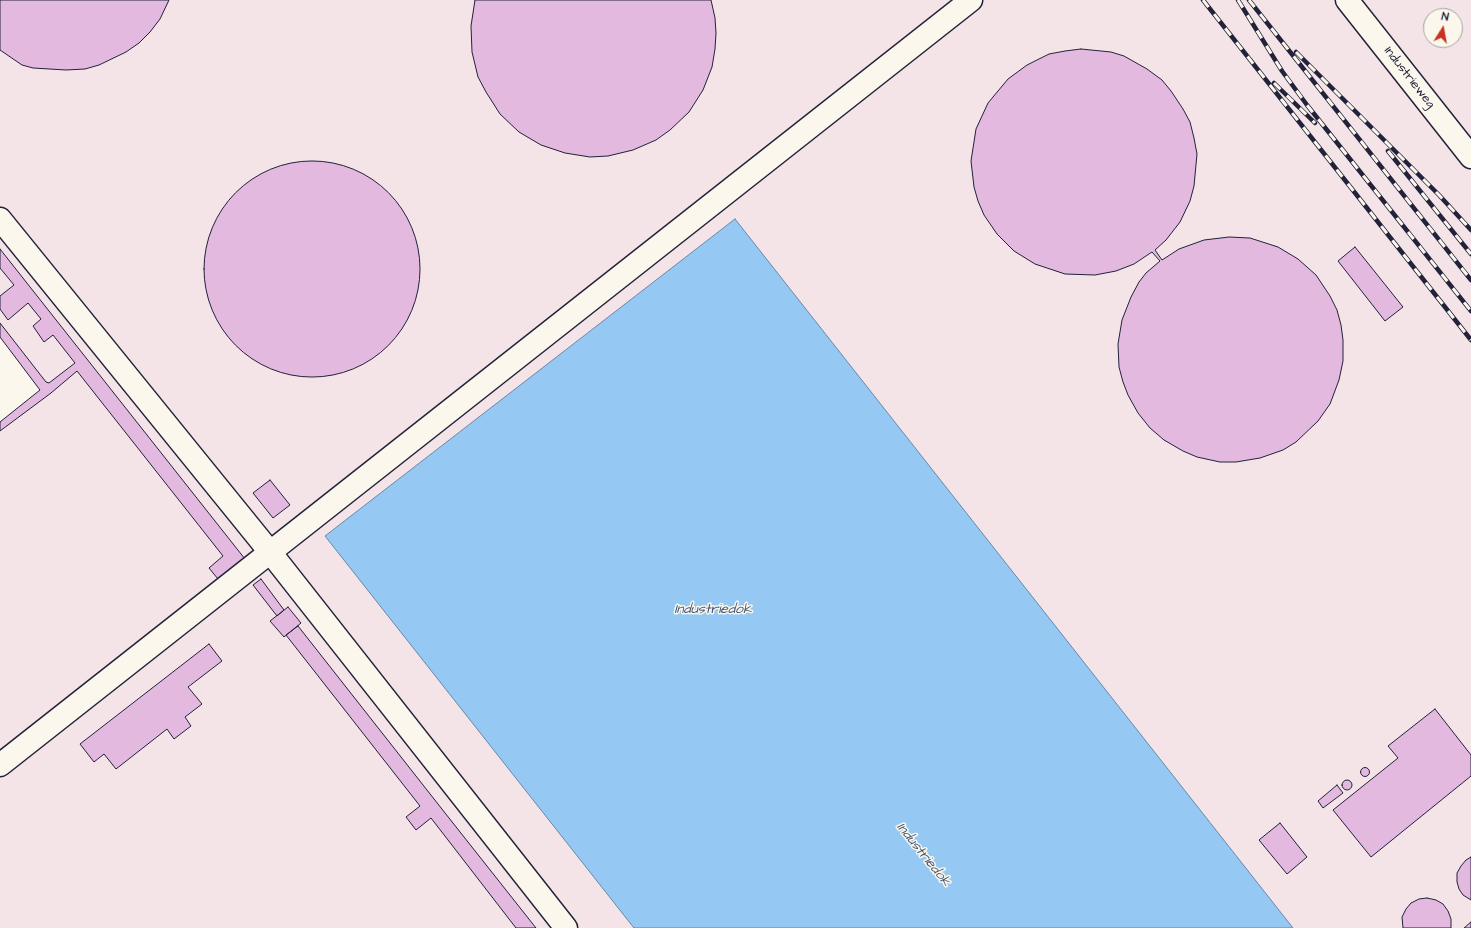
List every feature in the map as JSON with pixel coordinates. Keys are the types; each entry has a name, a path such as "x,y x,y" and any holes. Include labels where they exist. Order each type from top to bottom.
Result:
{"street":[{"path":"0,765 971,0"},
{"name":"Industrieweg","path":"1347,0 1471,157"},
{"path":"0,219 270,552 566,928"}],"shaded area":[{"path":"0,0 1471,0 1471,928 1293,928 735,219 325,536 634,928 0,928 0,425 45,392 0,335"}],"water":[{"name":"Industriedok","path":"735,219 1293,928 634,928 325,536"}],"building":[{"path":"0,0 169,0 160,19 150,32 139,43 126,52 99,65 85,69 66,70 33,68 22,65 0,50"},
{"path":"475,0 711,0 715,18 716,33 712,67 703,90 689,112 670,130 656,140 633,150 608,156 590,157 565,153 541,145 519,132 500,114 486,92 478,77 472,52 471,26"},
{"path":"1081,49 1111,52 1124,56 1147,69 1162,80 1171,91 1190,122 1197,154 1194,186 1190,201 1180,222 1166,240 1155,250 1162,260 1179,249 1204,240 1229,237 1250,238 1278,247 1298,259 1316,275 1330,296 1337,310 1343,340 1343,361 1339,380 1330,404 1318,421 1296,442 1283,450 1260,458 1236,462 1220,462 1197,457 1164,440 1150,428 1138,413 1123,382 1119,367 1118,344 1122,320 1131,297 1146,273 1160,261 1152,252 1134,264 1116,271 1095,275 1065,274 1035,264 1014,251 997,234 984,215 974,187 971,161 976,129 988,103 1008,79 1027,65 1049,54"},
{"path":"301,161 323,161 353,169 363,174 381,185 396,200 412,228 420,258 420,280 412,310 396,338 381,353 353,369 333,375 323,377 301,377 271,369 261,364 243,353 228,338 212,310 206,290 204,280 204,258 212,228 217,218 228,200 243,185 271,169 291,163"},
{"path":"1355,247 1403,307 1385,321 1338,261"},
{"path":"0,249 245,559 218,579 209,568 223,556 77,371 51,393 0,431 0,422 40,390 0,337 0,323 46,382 49,383 75,363 53,335 44,342 33,326 41,319 28,303 8,320 0,309 0,296 14,285 0,268"},
{"path":"270,480 290,505 273,518 253,493"},
{"path":"261,579 284,610 277,616 253,585"},
{"path":"288,607 301,623 284,637 270,621"},
{"path":"298,626 536,928 516,928 431,818 416,830 406,817 420,806 286,635"},
{"path":"209,644 222,661 188,687 202,704 185,717 191,726 174,739 167,729 116,769 104,754 94,762 80,744"},
{"path":"1435,709 1471,755 1471,776 1371,857 1333,810 1398,758 1388,746"},
{"path":"1363,768 1367,768 1369,772 1367,776 1363,776 1361,774 1361,770"},
{"path":"1345,780 1349,780 1351,781 1351,789 1345,790 1342,787 1342,783"},
{"path":"1337,785 1343,793 1323,808 1318,801"},
{"path":"1280,823 1307,857 1287,874 1259,840"},
{"path":"1471,857 1471,900 1463,895 1459,889 1457,873 1466,860"},
{"path":"1427,898 1436,900 1443,904 1451,919 1451,928 1403,928 1402,917 1406,909 1411,903 1419,899"},
{"path":"1471,922 1471,928 1464,928"}],"railway":[{"path":"1203,0 1471,340"},
{"path":"1238,0 1282,71 1307,105 1471,311"},
{"path":"1249,0 1471,280"},
{"path":"1296,52 1439,195 1471,230"},
{"path":"1274,83 1315,123"},
{"path":"1388,151 1471,254"}]}
